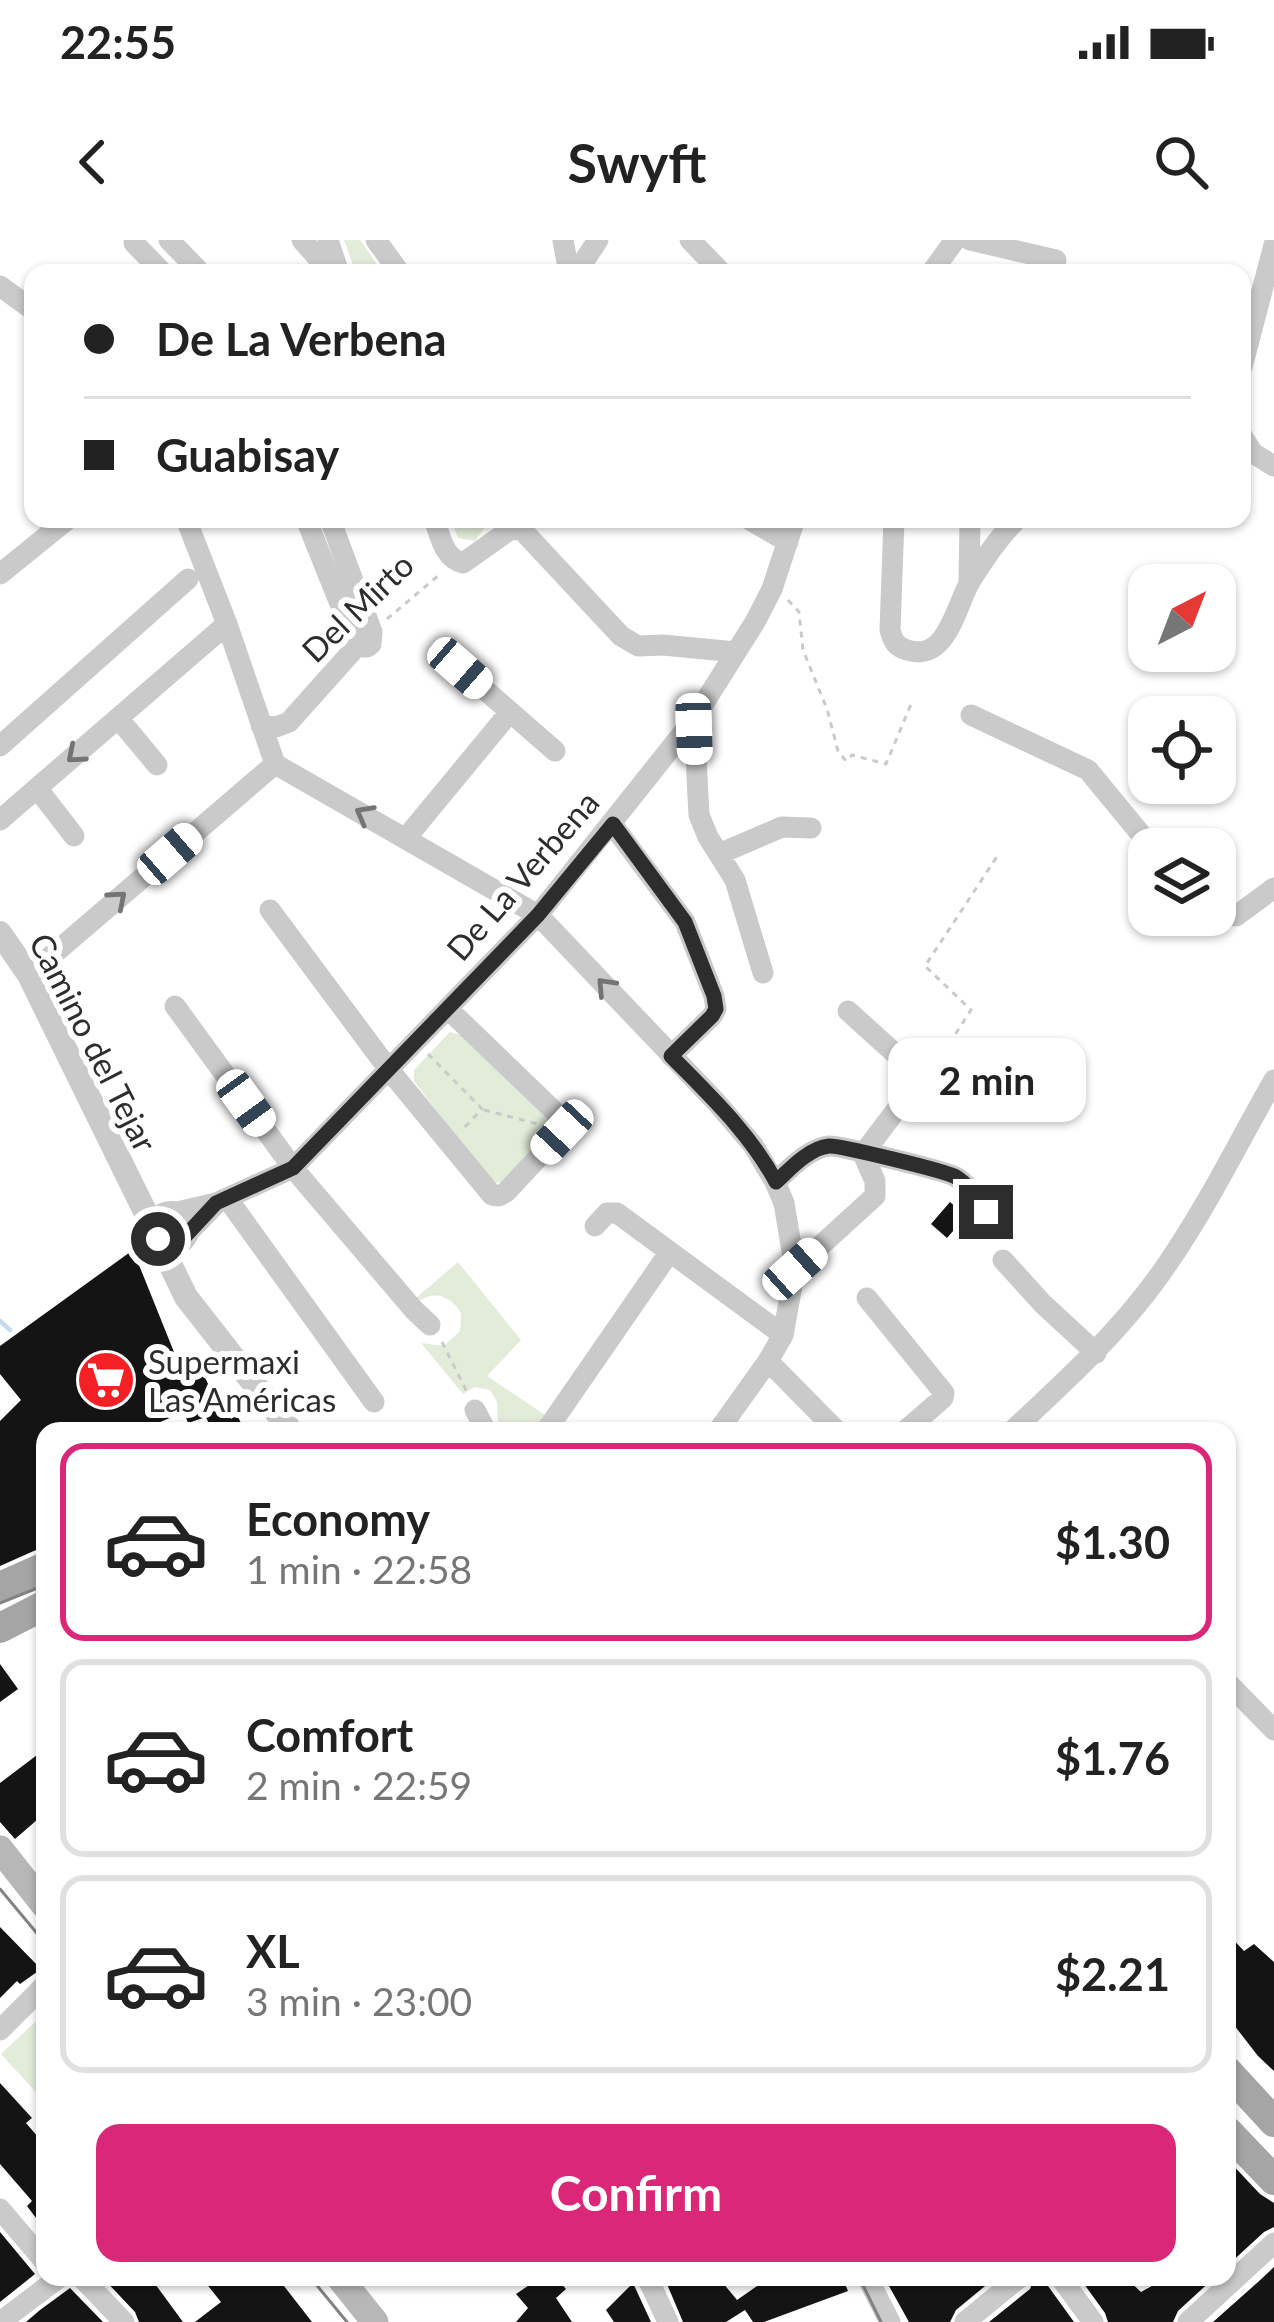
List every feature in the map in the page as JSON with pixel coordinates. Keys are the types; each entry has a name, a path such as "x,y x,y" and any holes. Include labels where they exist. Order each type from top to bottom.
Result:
{"main road":[{"path":"0,1587 36,1571"},
{"path":"0,1610 36,1594"},
{"path":"0,1628 36,1610"},
{"path":"0,1647 36,1629"},
{"path":"0,1850 36,1895"},
{"path":"1236,2081 1274,2122"},
{"path":"1236,2140 1274,2180"},
{"path":"346,2286 375,2322"}],"street":[{"path":"169,240 192,264"},
{"path":"302,240 326,264"},
{"path":"579,264 598,240"},
{"path":"690,240 713,264"},
{"path":"970,240 1056,260"},
{"path":"134,243 154,264"},
{"path":"1251,333 1274,245"},
{"path":"0,574 57,528"},
{"path":"190,528 275,764 538,915 717,1103 753,1145 776,1182 795,1269 783,1335 724,1422"},
{"path":"310,528 364,639"},
{"path":"333,528 364,639"},
{"path":"437,528 447,554 455,561"},
{"path":"764,528 788,542"},
{"name":"De La Verbena","path":"171,1229 293,1168 538,915 694,719 772,589 792,528"},
{"path":"894,528 890,630 892,641 912,652 930,649 942,639 969,583 1010,528"},
{"path":"969,583 970,528"},
{"name":"Del Mirto","path":"455,561 463,562 511,529 523,531 634,645 736,652"},
{"path":"0,746 188,579"},
{"path":"0,820 227,624"},
{"name":"Del Mirto","path":"261,725 289,722 364,639"},
{"path":"460,668 555,751"},
{"path":"406,838 510,712"},
{"path":"971,715 1088,770 1136,828"},
{"path":"118,718 157,765"},
{"path":"694,719 699,815 735,880 763,973"},
{"path":"29,975 275,764"},
{"path":"37,788 74,836"},
{"path":"613,824 685,922 714,996 712,1016 671,1056"},
{"path":"719,854 782,826 812,828"},
{"path":"1236,916 1274,887"},
{"path":"270,910 390,1071 492,1195 499,1196 562,1132 562,1122 448,1009"},
{"name":"Camino del Tejar","path":"0,933 29,975 130,1181 171,1229 186,1297 284,1422"},
{"path":"175,1006 293,1168 430,1325"},
{"path":"848,1012 921,1077 862,1154"},
{"path":"1022,1422 1096,1353 1166,1267 1274,1080"},
{"path":"776,1182 824,1146 839,1146 956,1177 986,1212"},
{"path":"795,1269 875,1196 875,1181 862,1154"},
{"path":"221,1200 374,1402"},
{"path":"595,1226 608,1214 617,1213 783,1335"},
{"path":"552,1422 669,1253"},
{"path":"1004,1260 1096,1353"},
{"path":"866,1298 944,1393 915,1422"},
{"path":"768,1360 828,1422"},
{"path":"476,1410 482,1422"},
{"path":"1236,1691 1274,1730"},
{"path":"0,2030 36,1994"},
{"path":"0,2210 36,2252"},
{"path":"1236,2278 1274,2243"},
{"path":"0,2322 48,2286"},
{"path":"90,2286 124,2322"},
{"path":"651,2286 668,2322"},
{"path":"872,2286 890,2322"},
{"path":"965,2322 1009,2286"},
{"path":"1067,2286 1093,2322"},
{"path":"1188,2322 1227,2286"}],"path":[{"name":"Del Mirto","path":"364,639 455,561"},
{"path":"772,589 799,612 802,650 827,709 838,751 846,761 852,755 886,764 912,702"},
{"path":"921,1077 932,1070 970,1010 925,966 998,856"},
{"path":"428,1053 482,1109 562,1132"},
{"path":"456,1136 482,1109"},
{"path":"430,1325 476,1410"}],"green space":[{"path":"344,240 360,240 377,264 353,264"},
{"path":"454,528 484,528 475,541 458,538"},
{"path":"450,1032 461,1035 548,1120 548,1133 503,1182 487,1178 414,1081 414,1070"},
{"path":"458,1262 521,1340 487,1376 545,1415 540,1422 498,1422 497,1402 490,1390 475,1387 463,1394 421,1343 444,1346 460,1331 461,1313 438,1296 416,1298"},
{"path":"36,2021 36,2092 1,2054"}],"building":[{"path":"950,1202 966,1216 947,1238 931,1224"},
{"path":"133,1250 176,1357 187,1352 196,1375 203,1373 214,1397 221,1394 231,1419 237,1415 240,1422 208,1422 206,1417 188,1422 184,1412 160,1422 36,1422 36,1550 0,1566 0,1421 21,1400 0,1374 0,1346"},
{"path":"0,1664 18,1689 0,1702"},
{"path":"36,1756 36,1821 15,1839 0,1822 0,1783"},
{"path":"0,1927 36,1964 36,1973 20,1984 17,1981 0,1998"},
{"path":"1236,1943 1244,1951 1254,1944 1274,1962 1274,2071 1236,2028"},
{"path":"0,2083 32,2118 26,2123 36,2135 36,2218 27,2206 32,2201 0,2164"},
{"path":"1236,2169 1274,2203 1274,2227 1236,2258"},
{"path":"0,2232 35,2274 0,2302"},
{"path":"1274,2267 1274,2322 1213,2322 1258,2282"},
{"path":"110,2286 157,2286 183,2322 139,2322"},
{"path":"208,2286 284,2286 312,2322 195,2322 221,2302"},
{"path":"528,2286 563,2286 566,2289 556,2298 572,2322 516,2322 528,2308 516,2294"},
{"path":"634,2286 651,2322 614,2322 606,2310"},
{"path":"668,2286 725,2286 737,2300 757,2286 846,2286 848,2291 764,2322 753,2322 745,2310 726,2322 683,2322"},
{"path":"889,2286 985,2286 956,2310 950,2322 909,2322"},
{"path":"1048,2286 1074,2322 989,2322 1030,2289"},
{"path":"1086,2286 1135,2286 1141,2292 1152,2286 1205,2286 1178,2311 1173,2322 1108,2322"},
{"path":"70,2288 103,2322 26,2322 40,2310"}],"waterway":[{"path":"0,1321 10,1330"}],"tram line":[{"path":"0,1603 36,1589"},
{"path":"0,1889 36,1932"},
{"path":"317,2286 347,2322"},
{"path":"863,2286 881,2322"}],"place":[{"name":"Supermaxi Las Américas","path":"106,1380"}],"route":[{"path":"158,1239 177,1245 216,1203 293,1168 538,915 613,824 685,922 714,996 712,1016 671,1056 753,1145 776,1182 824,1146 839,1146 956,1177 986,1212"}]}
